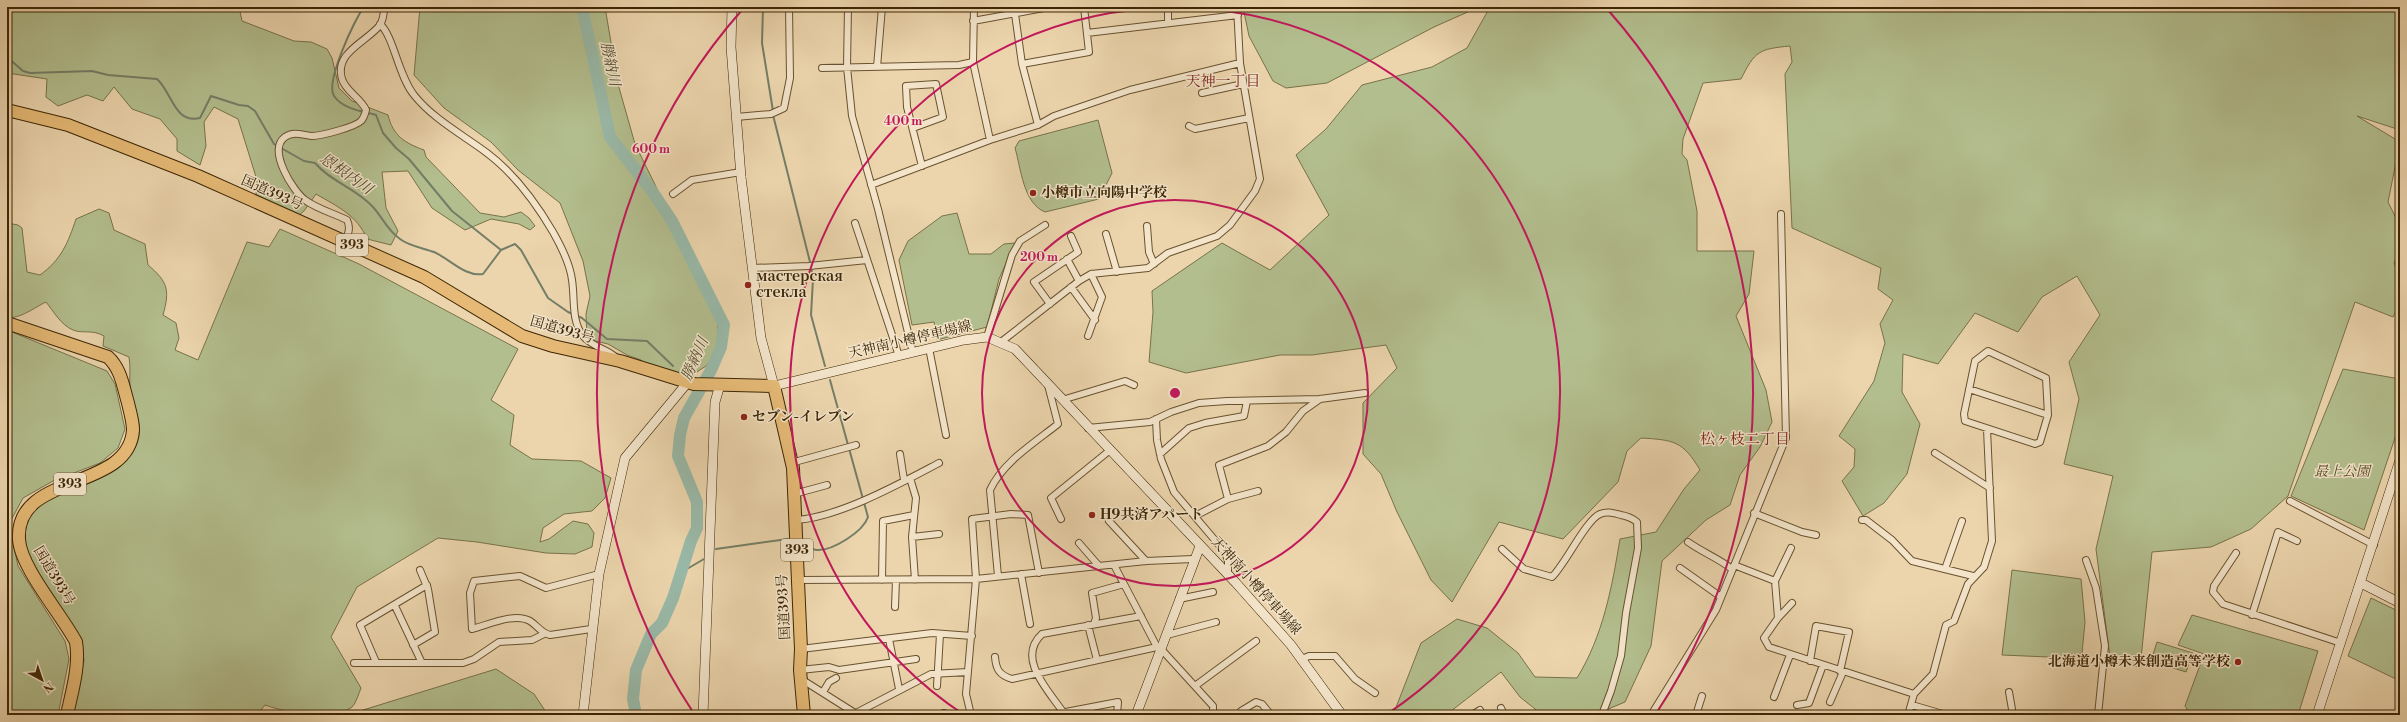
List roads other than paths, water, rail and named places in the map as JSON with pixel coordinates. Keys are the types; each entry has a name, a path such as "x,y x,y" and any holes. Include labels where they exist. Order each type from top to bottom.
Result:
{"highway":[{"name":"国道393号","path":"7,110 68,126 191,173 424,277 522,336 553,346 620,361 691,383 774,386 792,463 804,715"},
{"name":"国道393号","path":"7,323 108,357 115,364 120,373 132,419 131,439 121,458 111,467 42,497 25,515 20,527 21,551 76,642 78,654 67,715"}],"street":[{"path":"345,242 349,232 349,224 347,220 304,199 281,165 277,155 278,146 284,138 294,133 313,136 352,126 364,118 366,110 364,104 345,86 342,79 342,64 346,55 380,24 384,7"},
{"path":"732,7 731,47 741,172 761,338 774,386"},
{"path":"736,117 771,114 784,108 790,78 789,7"},
{"path":"848,7 847,67 852,116 871,185 913,353"},
{"path":"877,66 882,7"},
{"path":"940,7 974,7 973,62 990,140"},
{"path":"973,21 1014,10 1049,7"},
{"path":"1022,64 1089,52 1084,7"},
{"path":"1168,7 1168,22"},
{"path":"1001,342 1071,287 1091,274 1148,268 1168,253 1217,236 1230,225 1255,191 1260,179 1240,63 1237,7"},
{"path":"1014,10 1022,64 1038,125"},
{"path":"1087,33 1168,22 1238,15"},
{"path":"380,24 386,30 398,66 414,95 438,118 510,172 525,191 553,232 569,268 572,279 576,319 582,334 588,342 596,347 609,351 620,361"},
{"path":"822,68 959,65 973,62"},
{"path":"871,185 990,140 1038,125 1054,116 1130,90 1240,63"},
{"path":"913,128 943,117 936,84 906,86 907,107 922,166"},
{"path":"1202,93 1243,84"},
{"path":"1189,126 1195,129 1249,118"},
{"path":"673,194 692,180 741,172"},
{"path":"1651,715 1716,610 1754,513 1786,438 1781,214"},
{"path":"855,223 899,356"},
{"path":"987,337 1012,255 1020,241 1045,225"},
{"path":"1147,226 1149,252 1154,264"},
{"path":"1106,234 1117,272"},
{"path":"1050,304 1034,282 1078,252 1070,236"},
{"path":"1067,259 1079,281"},
{"path":"752,268 809,266 868,260"},
{"path":"1088,336 1102,297 1091,274"},
{"path":"1071,287 1095,320"},
{"name":"天神南小樽停車場線","path":"774,386 964,340 987,337 1014,349 1048,383 1109,451 1228,574 1302,659 1342,715"},
{"path":"929,348 946,435"},
{"path":"1988,351 2046,378 2048,415 2040,442 2035,444 1965,421 1964,414 1975,361 1988,351"},
{"path":"1062,400 1125,381 1134,384"},
{"path":"583,715 591,629 599,574 625,458 691,383"},
{"path":"998,576 990,490 995,479 1022,452 1058,424 1048,383"},
{"path":"703,715 716,402 718,385"},
{"path":"1969,389 2048,415"},
{"path":"1088,428 1150,422 1199,403 1320,399 1365,393"},
{"path":"1228,499 1219,465 1268,446 1286,432 1303,410 1320,399"},
{"path":"1160,454 1189,428 1205,423 1244,416 1247,401"},
{"path":"1156,419 1156,440 1174,492 1225,552 1228,561 1228,574"},
{"path":"1908,715 1914,694 1933,674 1946,625 1954,620 1961,599 1973,576 1984,567 1992,541 1987,429"},
{"path":"792,463 856,445"},
{"path":"1061,519 1051,498 1109,451"},
{"path":"1935,452 1990,488"},
{"path":"900,454 907,479 916,498 912,537 915,580"},
{"path":"2317,715 2374,546 2400,460"},
{"path":"795,520 811,519 864,499 939,463"},
{"path":"794,494 827,485"},
{"path":"1195,516 1228,499 1258,491"},
{"path":"2290,501 2374,546"},
{"path":"1502,549 1524,569 1552,577 1563,567 1585,529 1599,514 1611,512 1633,518 1637,522 1638,548 1626,613 1621,656 1612,691 1603,712 1604,715"},
{"path":"1754,513 1802,532 1816,535"},
{"path":"971,715 966,694 976,578 972,519 992,518 1011,514 1028,515 1039,573"},
{"path":"882,580 883,521 914,516"},
{"path":"1862,520 1866,520 1892,540 1912,561 1973,576"},
{"path":"1109,521 1146,561"},
{"path":"1945,569 1962,521"},
{"path":"2252,615 2278,532 2297,541"},
{"path":"912,537 939,534"},
{"path":"1688,542 1704,553 1716,557 1733,567 1775,581"},
{"path":"1079,543 1100,566"},
{"path":"1136,715 1159,648 1167,635 1193,559 1200,546"},
{"path":"1778,618 1775,581 1791,548"},
{"path":"2236,554 2220,577 2213,592 2223,604 2252,615 2341,643"},
{"path":"798,580 915,580 976,578 1039,573 1146,561 1193,559"},
{"path":"2086,560 2096,588 2105,646 2098,715"},
{"path":"1114,565 1159,648 1212,706 1213,715"},
{"path":"1680,568 1721,597"},
{"path":"413,645 435,632 434,614 427,585 420,570"},
{"path":"591,629 550,635 544,634 530,621 519,617 472,628 470,593 474,582 520,576 546,588 599,574"},
{"path":"1021,574 1030,624"},
{"path":"895,607 896,580"},
{"path":"2361,583 2400,604"},
{"path":"1097,660 1091,625 1096,618 1092,593 1124,584"},
{"path":"376,662 360,625 427,585"},
{"path":"1179,598 1213,592"},
{"path":"1792,603 1778,618 1764,638 1769,647 1914,694"},
{"path":"394,606 421,661"},
{"path":"1063,712 1037,674 1032,654 1034,642 1042,634 1141,616"},
{"path":"1167,635 1216,622"},
{"path":"1810,661 1816,626 1848,632 1842,671 1830,702"},
{"path":"354,663 421,661 463,663 474,659 499,642 532,640 544,634"},
{"path":"801,649 940,634 972,636"},
{"path":"937,686 940,634"},
{"path":"890,639 899,689"},
{"path":"1195,686 1256,641"},
{"path":"995,657 996,669 1004,677 1012,680 1097,660 1159,648"},
{"path":"1774,697 1790,655"},
{"path":"1302,659 1309,656 1335,656 1355,679 1375,693"},
{"path":"801,675 829,667 839,670 916,660"},
{"path":"1797,705 1809,703 1823,665"},
{"path":"801,675 823,692 857,714 899,689 931,674 968,672"},
{"path":"823,692 829,682 836,678"},
{"path":"2009,692 2013,715"},
{"path":"1696,715 1702,696"},
{"path":"1050,715 1118,702 1117,715"},
{"path":"1242,715 1241,711 1256,702 1262,704 1271,715"},
{"path":"1912,705 1946,715"},
{"path":"1501,708 1504,715"},
{"path":"1472,715 1480,710"}],"waterway":[{"path":"364,7 348,37 337,66 333,78 332,89 334,96 347,107 376,115 383,133 396,148 409,159 452,211 501,250"},
{"name":"勝納川","path":"582,7 610,137 652,191 672,221 724,325 721,347 711,370 684,418 680,435 678,456 697,502 697,528 691,541 673,598 662,623 651,634 636,670 633,699 636,715"},
{"path":"763,7 762,43 773,111"},
{"name":"恩根内川","path":"7,57 23,71 30,73 92,71 108,75 157,79 179,112 191,119 200,118 211,96 239,105 248,106 255,111 274,144 304,161 315,163 321,170 366,200 392,232 404,241 434,252 458,267 470,273 476,274 483,274 501,250 515,244 521,250 548,298 568,312 582,318 607,339 647,341 673,366"},
{"path":"773,115 811,266 813,279 811,315 825,366"},
{"path":"805,545 817,550 838,544 846,540 860,529 868,517 830,380"},
{"name":"恩根内川","path":"693,392 699,393"},
{"path":"716,549 788,539"},
{"path":"680,573 704,559"}],"place":[{"name":"小樽市立向陽中学校","path":"1033,193"},
{"name":"мастерская стекла","path":"748,285"},
{"name":"セブン-イレブン","path":"744,417"},
{"name":"H9共済アパート","path":"1092,515"},
{"name":"北海道小樽未来創造高等学校","path":"2238,662"}],"district":[{"name":"天神一丁目","path":"1223,81"},
{"name":"松ヶ枝二丁目","path":"1745,439"}],"park label":[{"name":"最上公園","path":"2342,472"}]}
